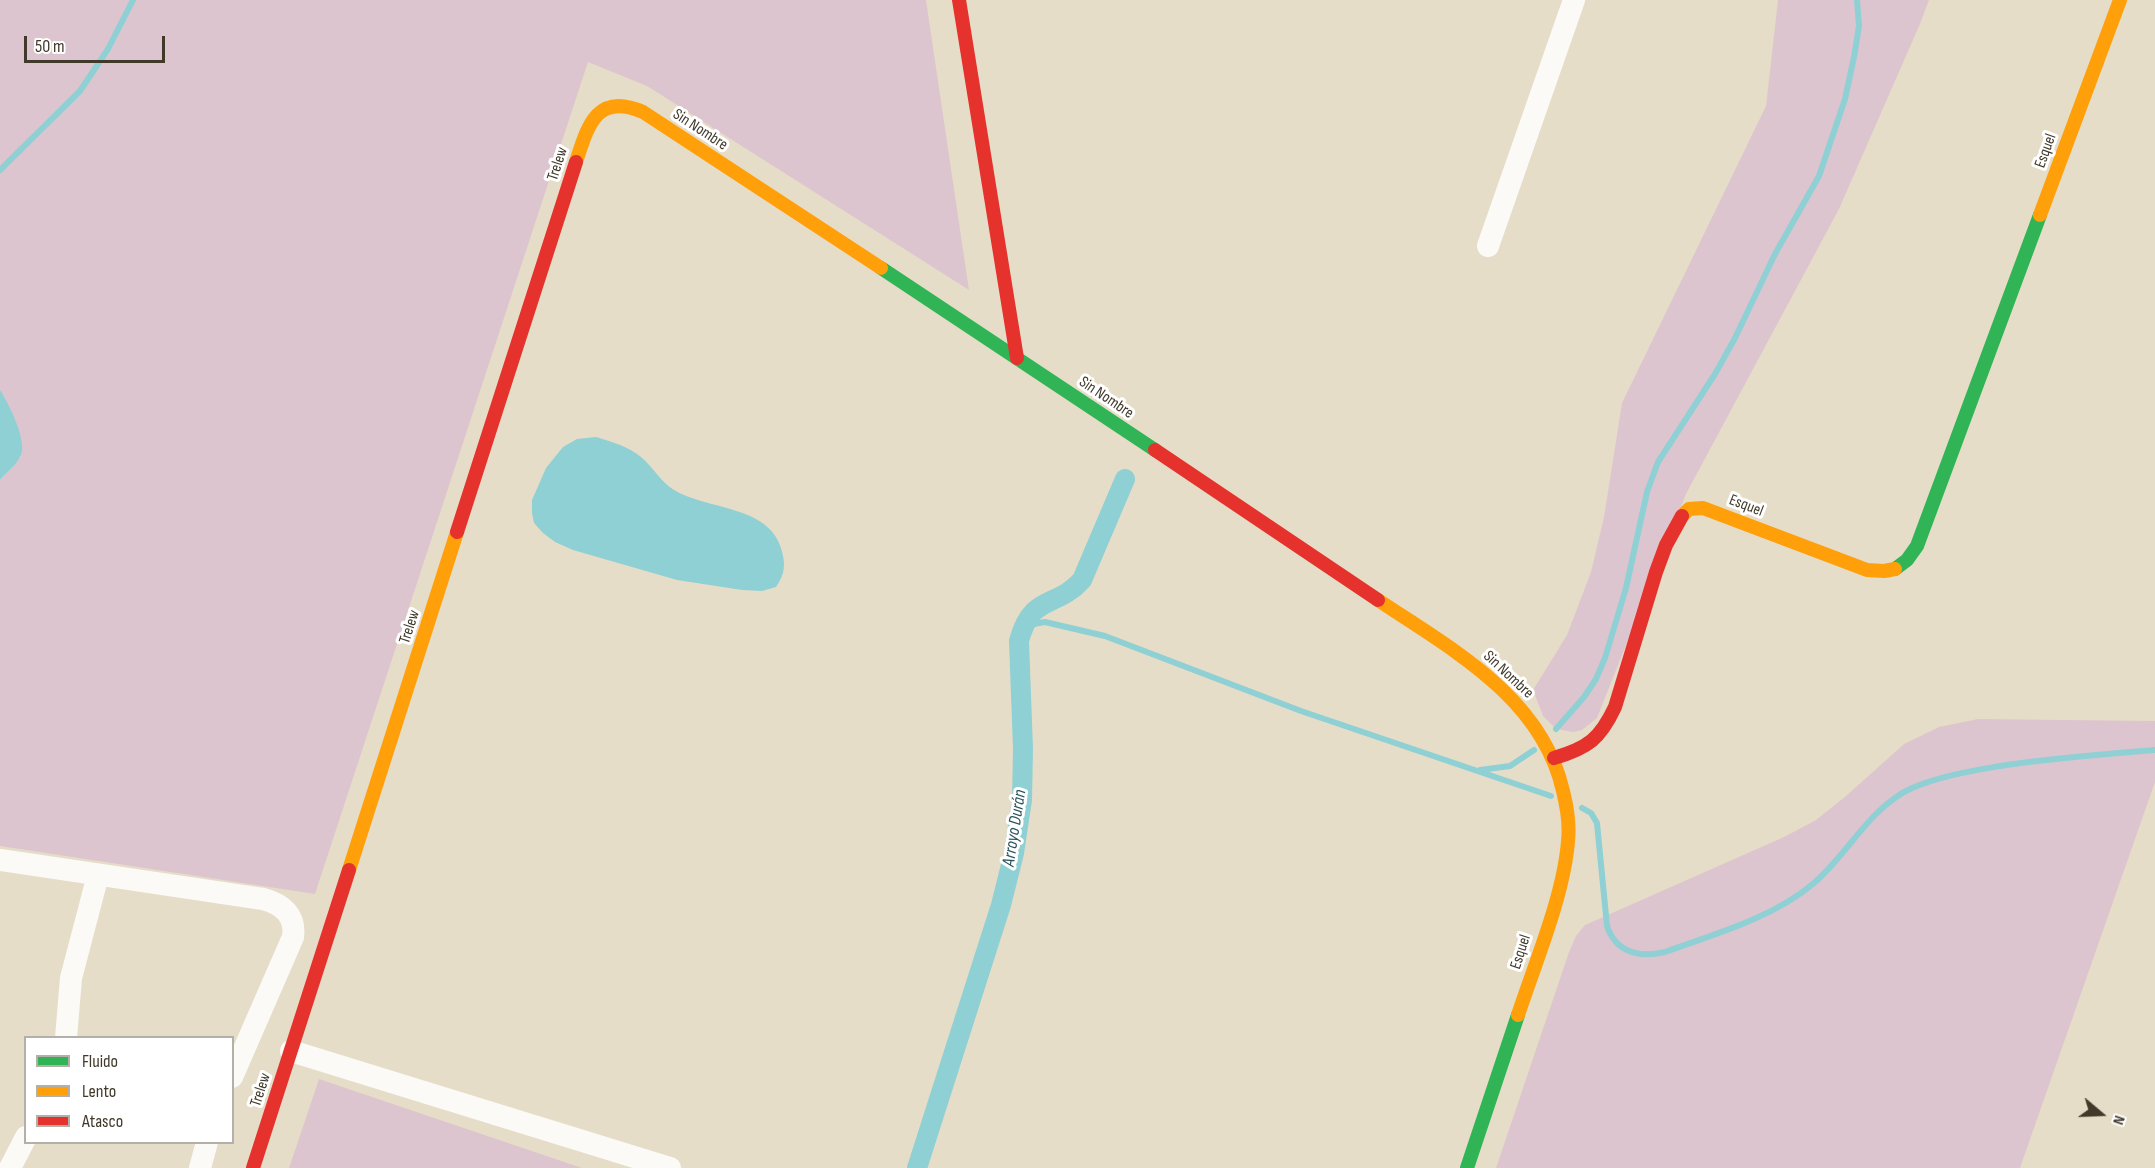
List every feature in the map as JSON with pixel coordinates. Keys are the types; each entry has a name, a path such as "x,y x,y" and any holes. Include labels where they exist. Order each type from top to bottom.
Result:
{"street":[{"path":"959,0 1017,358"},
{"path":"1488,246 1574,0"},
{"name":"Esquel","path":"1467,1168 1563,873 1569,842 1568,816 1563,787 1554,758 1587,748 1599,737 1609,721 1658,567 1671,535 1686,511 1693,507 1700,507 1867,570 1881,573 1895,569 1908,560 1917,546 2120,0"},
{"name":"Sin Nombre","path":"610,105 622,104 643,112 1017,358 1472,663 1496,682 1518,705 1538,731 1554,758"},
{"name":"Trelew","path":"253,1168 586,131 600,110 610,105"},
{"path":"0,860 263,899 281,905 294,928 290,946 234,1072"},
{"path":"66,1036 71,978 98,874"},
{"path":"291,1052 670,1168"},
{"path":"9,1168 24,1141"},
{"path":"200,1168 207,1144"}],"shaded area":[{"path":"0,0 926,0 969,290 647,86 588,62 315,894 0,846 0,480 21,457 8,408 0,390"},
{"path":"1778,0 1929,0 1839,209 1686,494 1597,718 1582,730 1573,732 1556,729 1543,716 1533,690 1567,635 1591,572 1604,517 1622,403 1766,106"},
{"path":"1978,719 2155,721 2155,782 2020,1168 1496,1168 1569,952 1576,936 1585,925 1784,837 1816,820 1904,744 1939,727"},
{"path":"319,1079 582,1168 289,1168"}],"water":[{"path":"0,390 16,422 22,448 18,461 0,480"},
{"path":"596,437 636,453 674,490 735,510 763,524 774,534 783,554 783,573 776,587 762,591 742,590 677,580 573,550 555,542 543,533 534,523 532,500 546,468 563,447 577,439"}],"waterway":[{"path":"0,170 80,91 108,49 133,0"},
{"path":"1556,729 1584,697 1596,679 1605,658 1626,588 1647,492 1658,462 1715,374 1775,254 1819,176 1845,99 1859,26 1857,0"},
{"name":"Arroyo Durán","path":"917,1168 1001,905 1014,853 1022,800 1023,749 1019,641 1024,626 1038,608 1063,595 1082,580 1125,479"},
{"path":"1022,629 1045,622 1105,636 1301,711 1551,796"},
{"path":"1480,770 1510,766 1534,750"},
{"path":"1582,808 1591,813 1597,823 1607,926 1611,935 1623,948 1630,951 1638,954 1656,954 1743,924 1798,895 1826,871 1884,807 1897,796 1912,788 1945,777 2000,766 2058,758 2155,750"}],"traffic: fast":[{"path":"1895,569 1907,560 1917,546 2040,215"},
{"path":"881,268 1155,450"},
{"path":"1467,1168 1518,1015"}],"traffic: slow":[{"path":"2040,215 2120,0"},
{"path":"576,162 590,125 605,109 615,106 643,112 881,268"},
{"path":"1682,516 1689,509 1703,508 1867,570 1895,569"},
{"path":"349,870 457,532"},
{"path":"1378,600 1435,637 1490,679 1536,728 1552,758 1563,791 1569,835 1555,906 1518,1015"}],"traffic: jam":[{"path":"959,0 1017,358"},
{"path":"457,532 576,162"},
{"path":"1155,450 1378,600"},
{"path":"1554,758 1592,741 1604,727 1615,707 1656,572 1666,545 1682,516"},
{"path":"253,1168 349,870"}]}
